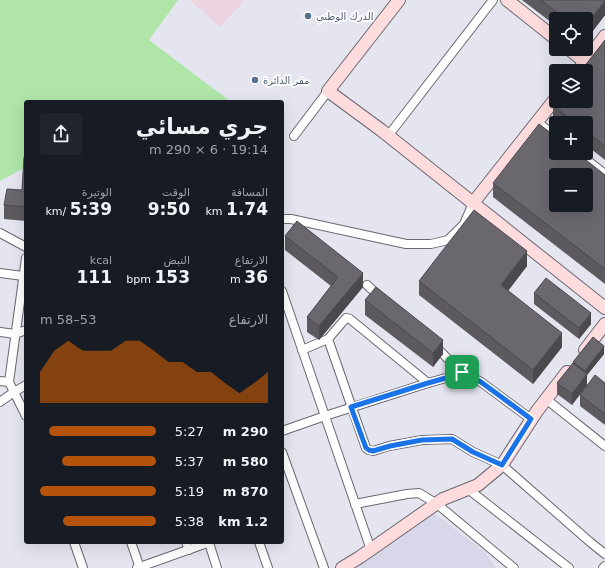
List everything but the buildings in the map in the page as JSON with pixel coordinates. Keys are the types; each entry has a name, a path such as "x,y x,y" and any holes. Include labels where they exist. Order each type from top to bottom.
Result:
{"street":[{"path":"294,136 399,0"},
{"path":"388,136 493,0"},
{"path":"507,0 549,33"},
{"path":"583,64 605,36"},
{"path":"328,91 388,136 605,308"},
{"path":"284,219 291,219 406,244 431,244 448,240 464,224 473,204 549,107"},
{"path":"538,122 549,131"},
{"path":"587,160 605,174"},
{"path":"284,215 291,219"},
{"path":"0,233 24,246"},
{"path":"24,270 9,382 24,412"},
{"path":"0,273 23,276"},
{"path":"367,285 388,304"},
{"path":"284,297 371,550"},
{"path":"302,350 328,339 346,318 350,319 428,383"},
{"path":"342,568 371,550 443,499 478,485 502,465 531,419 605,324"},
{"path":"0,332 15,334 24,331"},
{"path":"328,339 366,448 373,451 422,440 452,439 473,452 502,465 605,554"},
{"path":"429,339 462,372 481,382 531,419"},
{"path":"284,430 351,407 462,372"},
{"path":"0,381 9,382"},
{"path":"0,402 24,386"},
{"path":"546,399 605,446"},
{"path":"284,458 324,568"},
{"path":"468,490 569,568"},
{"path":"355,504 419,493 437,504 514,568"},
{"path":"75,544 83,568"},
{"path":"132,544 139,568 188,546 199,544"},
{"path":"211,544 217,568"},
{"path":"260,544 268,568"}],"shaded area":[{"path":"190,0 245,0 220,27"},
{"path":"434,513 485,552 496,568 352,568"}],"green space":[{"path":"0,0 178,0 149,40 228,100 24,100 24,168 0,181"}],"place":[{"name":"الدرك الوطني","path":"308,16"},
{"name":"مقر الدائرة","path":"255,80"}],"route":[{"path":"462,372 481,382 531,419 502,465 473,452 452,439 422,440 373,451 366,448 351,407 462,372"}]}
